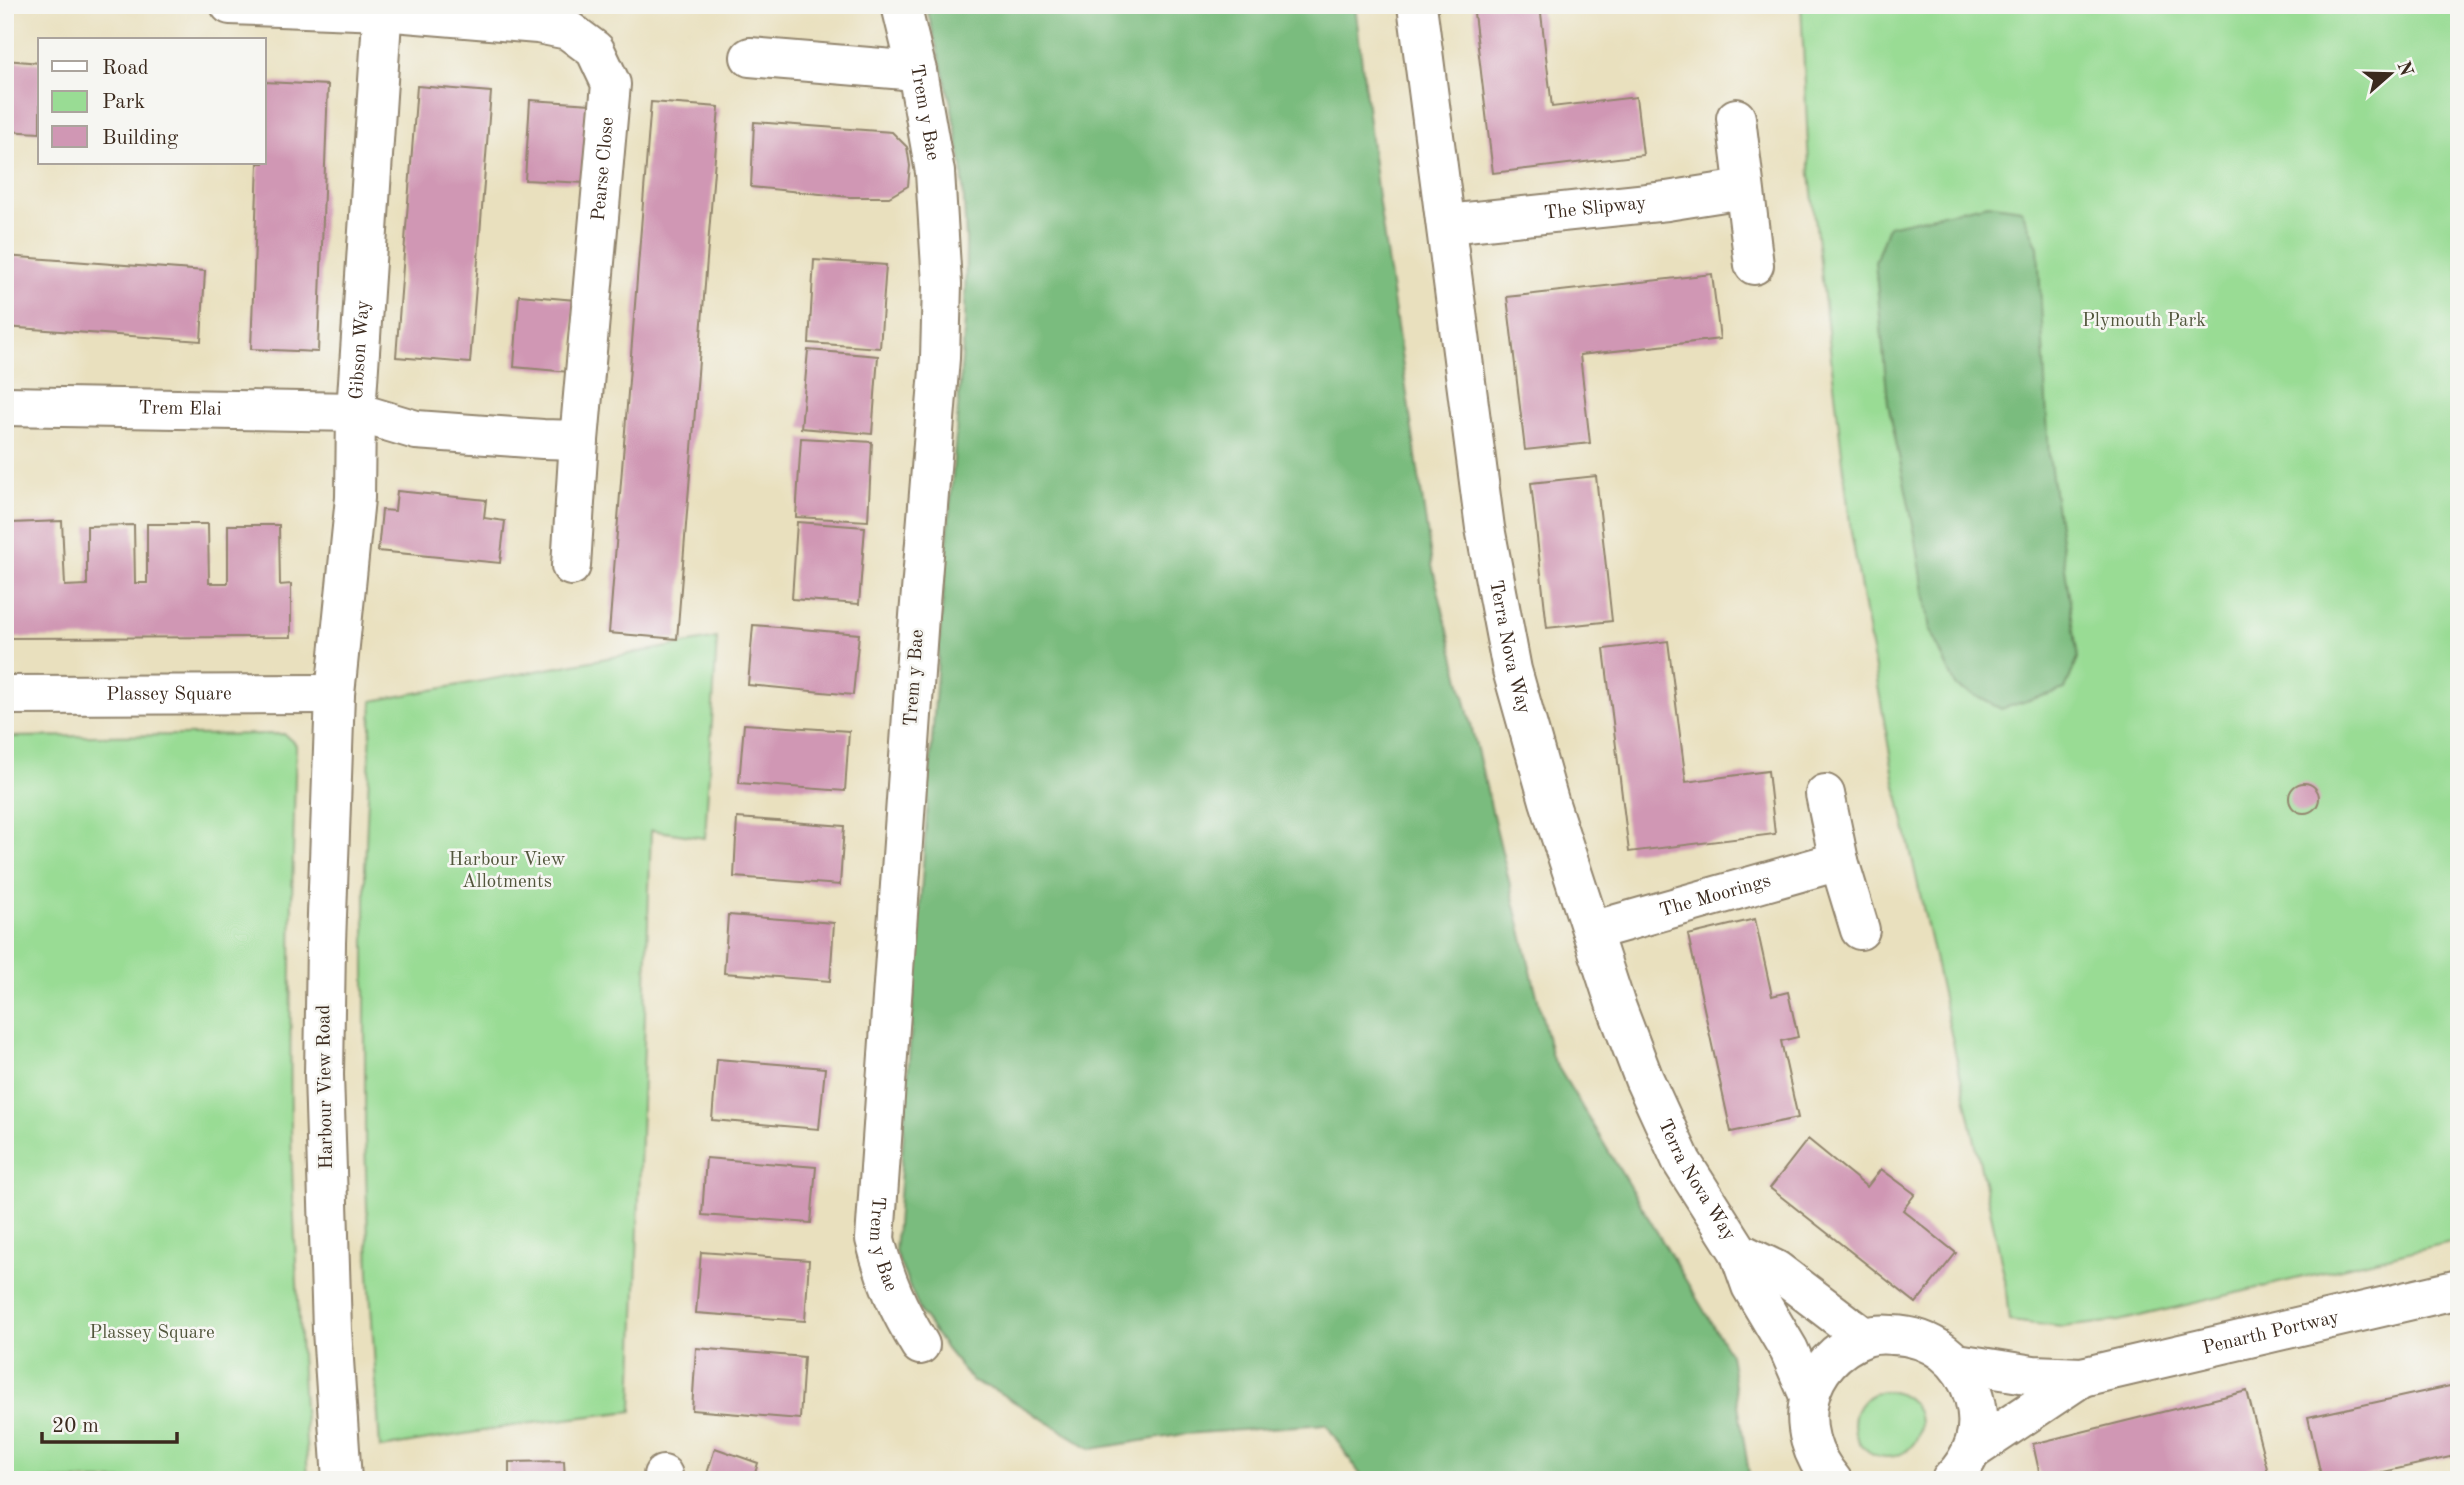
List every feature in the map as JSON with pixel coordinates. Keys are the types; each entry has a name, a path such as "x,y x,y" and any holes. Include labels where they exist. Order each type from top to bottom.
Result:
{"street":[{"name":"Pearse Close","path":"230,5 383,8 538,24 568,30 595,50 611,84 579,440 571,566"},
{"name":"Trem y Bae","path":"901,5 935,172 942,284 940,358 875,1239 883,1273 899,1310 920,1345"},
{"name":"Terra Nova Way","path":"1417,5 1485,528 1508,652 1549,801 1615,1003 1662,1122 1682,1162 1738,1252 1751,1286 1789,1350 1809,1396"},
{"name":"Gibson Way","path":"335,694 355,498 356,412 383,8"},
{"path":"750,57 916,71"},
{"path":"1736,118 1754,265"},
{"name":"The Slipway","path":"1447,225 1667,201 1743,189"},
{"name":"Trem Elai","path":"5,406 356,412"},
{"path":"356,412 416,430 579,440"},
{"name":"Plassey Square","path":"5,695 335,694"},
{"name":"Harbour View Road","path":"335,694 324,1075 332,1330 342,1480"},
{"path":"1825,794 1839,860 1860,930"},
{"name":"The Moorings","path":"1592,931 1839,860"},
{"name":"Terra Nova Way","path":"1738,1252 1776,1270 1864,1337"},
{"name":"Penarth Portway","path":"1957,1363 2033,1375 2082,1377 2459,1289"},
{"path":"1831,1479 1817,1461 1809,1440 1806,1418 1809,1396 1818,1373 1834,1356 1864,1337 1878,1334 1909,1335 1936,1346 1957,1363 1973,1394 1979,1430 1973,1450 1951,1480"},
{"name":"Penarth Portway","path":"1973,1450 2082,1377"}],"green space":[{"path":"926,5 1355,5 1378,197 1432,565 1552,1057 1730,1354 1750,1480 1364,1480 1326,1424 1185,1434 1092,1449 993,1389 973,1382 921,1313 895,1252 965,320 966,240 962,166 951,104"},
{"name":"Plymouth Park","path":"1801,5 2459,5 2459,1240 2119,1321 2062,1327 2009,1321 2005,1280 1994,1227 1894,777 1851,532 1809,166"},
{"path":"1988,204 2021,209 2038,247 2049,456 2078,658 2065,689 2001,709 1956,686 1930,630 1915,534 1888,403 1875,262 1888,226"},
{"name":"Harbour View Allotments","path":"717,638 705,838 651,830 632,1411 525,1424 380,1448 369,1274 365,1139 365,868 372,701"},
{"name":"Plassey Square","path":"284,734 296,745 291,936 291,1126 308,1480 5,1480 5,737"},
{"path":"1887,1391 1900,1394 1910,1401 1917,1411 1920,1424 1917,1437 1910,1447 1900,1454 1887,1457 1874,1454 1864,1447 1857,1437 1854,1424 1857,1411 1864,1401 1874,1394"}],"building":[{"path":"1473,5 1540,5 1552,107 1636,97 1643,155 1493,173"},
{"path":"5,60 38,63 38,133 5,131"},
{"path":"266,82 328,85 318,352 251,349 258,164 266,164"},
{"path":"417,86 491,92 470,363 396,357"},
{"path":"530,100 591,104 586,183 525,180"},
{"path":"651,102 719,107 677,639 609,633"},
{"path":"754,122 892,132 907,147 910,166 908,186 889,197 850,197 751,187"},
{"path":"5,256 205,271 201,341 5,327"},
{"path":"814,260 886,265 880,348 809,343"},
{"path":"1712,274 1720,339 1580,355 1590,443 1525,450 1507,297"},
{"path":"519,295 575,300 569,372 514,367"},
{"path":"808,350 878,356 872,434 801,428"},
{"path":"801,438 872,442 868,521 796,517"},
{"path":"1596,476 1612,621 1547,628 1531,483"},
{"path":"397,491 486,500 484,518 505,521 500,563 378,551 382,510 395,511"},
{"path":"62,521 65,586 87,585 87,526 134,525 135,583 147,583 147,524 208,524 209,583 228,583 228,525 279,525 280,585 291,584 291,637 5,638 5,584 12,584 11,523"},
{"path":"797,522 865,527 859,604 792,599"},
{"path":"753,625 859,634 853,695 748,685"},
{"path":"1668,641 1686,782 1768,771 1775,834 1629,852 1604,649"},
{"path":"744,724 849,731 845,791 739,783"},
{"path":"2304,783 2310,784 2318,792 2318,804 2310,812 2304,813 2298,812 2290,804 2289,798 2290,792 2298,784"},
{"path":"737,818 844,826 840,885 734,877"},
{"path":"728,915 834,923 830,981 724,973"},
{"path":"1755,919 1772,996 1788,992 1798,1037 1781,1041 1798,1118 1731,1132 1688,935"},
{"path":"717,1059 825,1068 819,1129 712,1120"},
{"path":"1808,1139 1867,1187 1881,1169 1915,1194 1903,1210 1956,1253 1916,1303 1770,1188"},
{"path":"706,1158 816,1167 811,1223 702,1215"},
{"path":"701,1252 809,1260 805,1321 696,1313"},
{"path":"696,1348 804,1357 800,1419 692,1410"},
{"path":"2459,1384 2459,1455 2348,1480 2322,1480 2308,1417"},
{"path":"2247,1391 2270,1480 2041,1480 2033,1444"},
{"path":"715,1448 758,1463 753,1480 705,1480"},
{"path":"564,1461 565,1480 509,1480 509,1462"}]}
